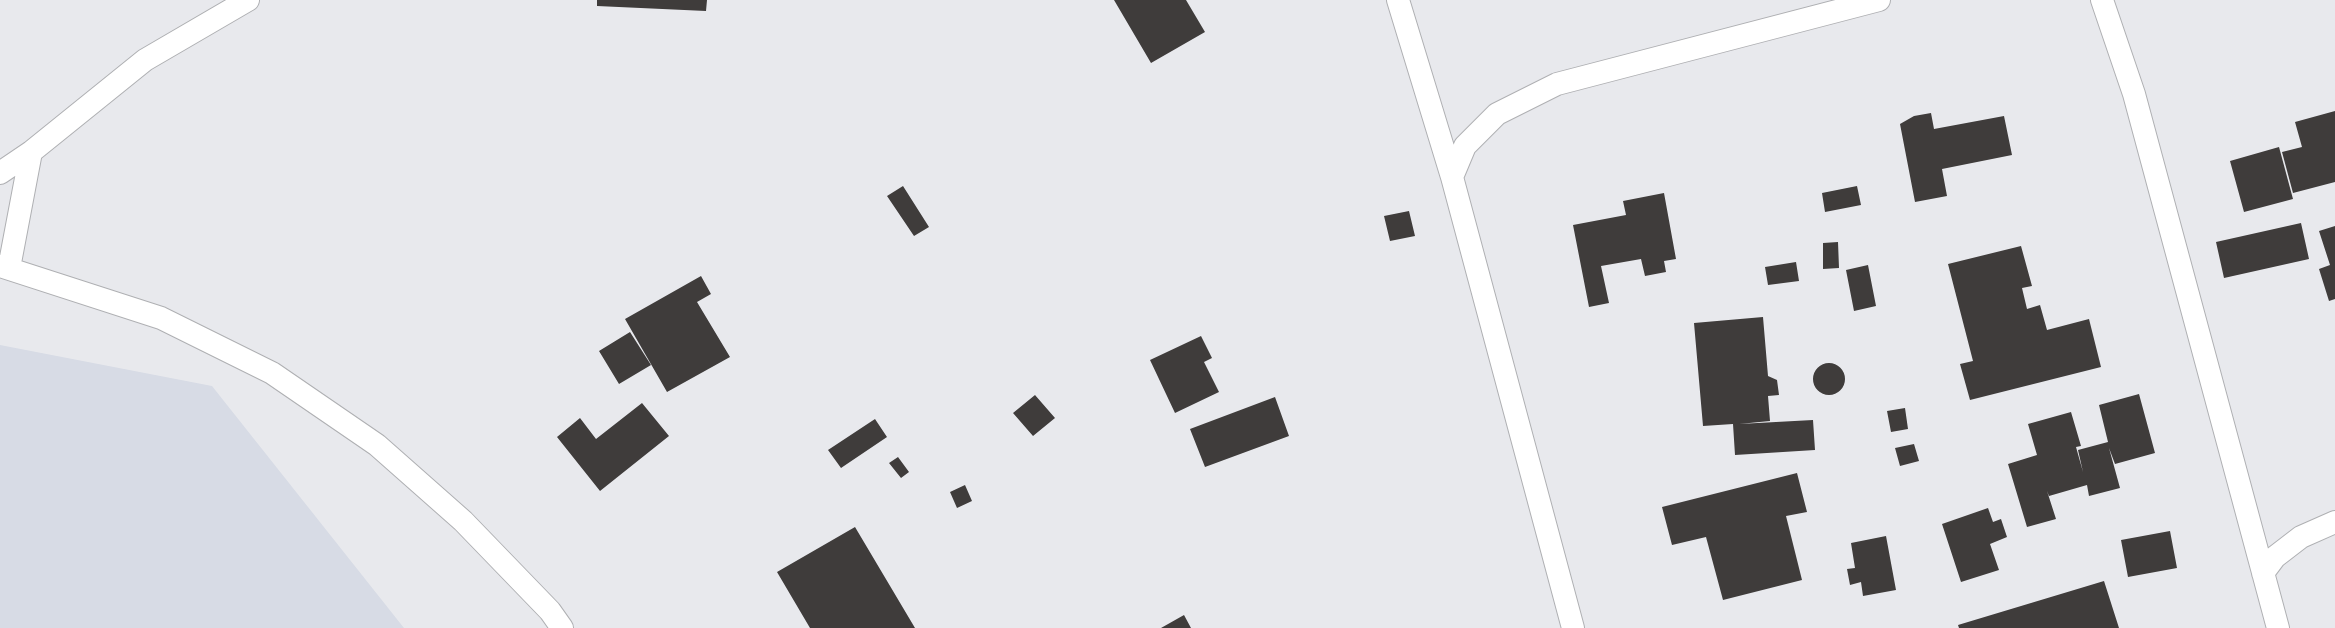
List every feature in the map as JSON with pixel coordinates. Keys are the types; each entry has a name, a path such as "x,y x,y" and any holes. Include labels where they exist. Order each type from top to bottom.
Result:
{"street":[{"path":"0,173 31,152 145,60 248,0"},
{"path":"1398,0 1452,177 1573,628"},
{"path":"1452,177 1465,146 1498,114 1557,84 1879,0"},
{"path":"2102,0 2134,94 2278,628"},
{"path":"31,152 5,267 161,318 272,373 377,445 463,521 550,611 562,628"},
{"path":"2263,573 2275,557 2300,537 2335,522"}],"shaded area":[{"path":"0,345 212,386 404,628 0,628"}],"building":[{"path":"597,0 707,0 706,11 597,6"},
{"path":"1114,0 1186,0 1205,32 1151,63"},
{"path":"2335,111 2335,182 2293,193 2282,152 2302,147 2295,122"},
{"path":"1931,113 1934,129 2004,116 2012,155 1942,169 1947,196 1915,202 1900,124 1914,116"},
{"path":"2279,147 2293,199 2244,212 2230,161"},
{"path":"903,186 929,227 914,236 887,196"},
{"path":"1857,186 1861,205 1825,212 1822,193"},
{"path":"1664,193 1676,259 1664,261 1666,272 1645,276 1641,259 1601,266 1609,303 1589,307 1573,225 1626,215 1623,201"},
{"path":"1409,211 1415,236 1390,241 1384,216"},
{"path":"2301,223 2309,259 2224,278 2216,242"},
{"path":"2335,226 2335,299 2329,301 2319,269 2330,265 2319,231"},
{"path":"1838,242 1839,268 1823,269 1823,243"},
{"path":"2021,246 2032,286 2022,288 2027,309 2040,305 2047,330 2089,319 2101,367 1970,400 1960,364 1973,361 1948,264"},
{"path":"1796,262 1799,281 1768,285 1765,267"},
{"path":"1868,265 1876,306 1854,311 1846,270"},
{"path":"701,276 711,294 697,302 730,357 667,392 625,319"},
{"path":"1763,317 1768,376 1777,380 1779,395 1768,396 1770,421 1739,424 1813,420 1815,450 1735,455 1733,424 1703,426 1694,323"},
{"path":"630,332 651,365 619,384 599,351"},
{"path":"1201,336 1212,358 1204,362 1219,392 1175,413 1150,360"},
{"path":"1826,363 1832,363 1842,370 1845,379 1844,385 1838,392 1832,395 1826,395 1816,388 1813,382 1813,376 1820,366"},
{"path":"2139,394 2155,453 2115,464 2109,448 2120,488 2089,496 2087,485 2049,496 2047,491 2056,519 2027,527 2008,464 2037,455 2028,424 2071,412 2081,446 2076,447 2083,472 2078,450 2108,442 2099,405"},
{"path":"1035,395 1055,418 1033,436 1013,413"},
{"path":"1275,397 1289,436 1205,467 1190,429"},
{"path":"642,403 669,436 600,491 557,437 580,418 596,439"},
{"path":"1905,408 1908,429 1891,432 1887,411"},
{"path":"875,419 887,437 841,468 828,450"},
{"path":"1914,444 1919,461 1900,466 1895,448"},
{"path":"898,457 909,472 901,478 889,463"},
{"path":"1797,473 1807,512 1786,516 1802,580 1723,600 1706,537 1672,545 1662,507"},
{"path":"965,485 972,501 957,508 950,492"},
{"path":"1988,508 1993,522 2001,519 2007,537 1990,544 1999,570 1961,582 1942,524"},
{"path":"855,527 915,628 810,628 777,572"},
{"path":"2170,531 2177,568 2128,577 2121,540"},
{"path":"1886,536 1896,590 1863,596 1861,582 1850,585 1847,569 1855,568 1851,543"},
{"path":"2104,581 2119,628 1959,628 1958,625"},
{"path":"1184,615 1191,628 1161,628"}]}
